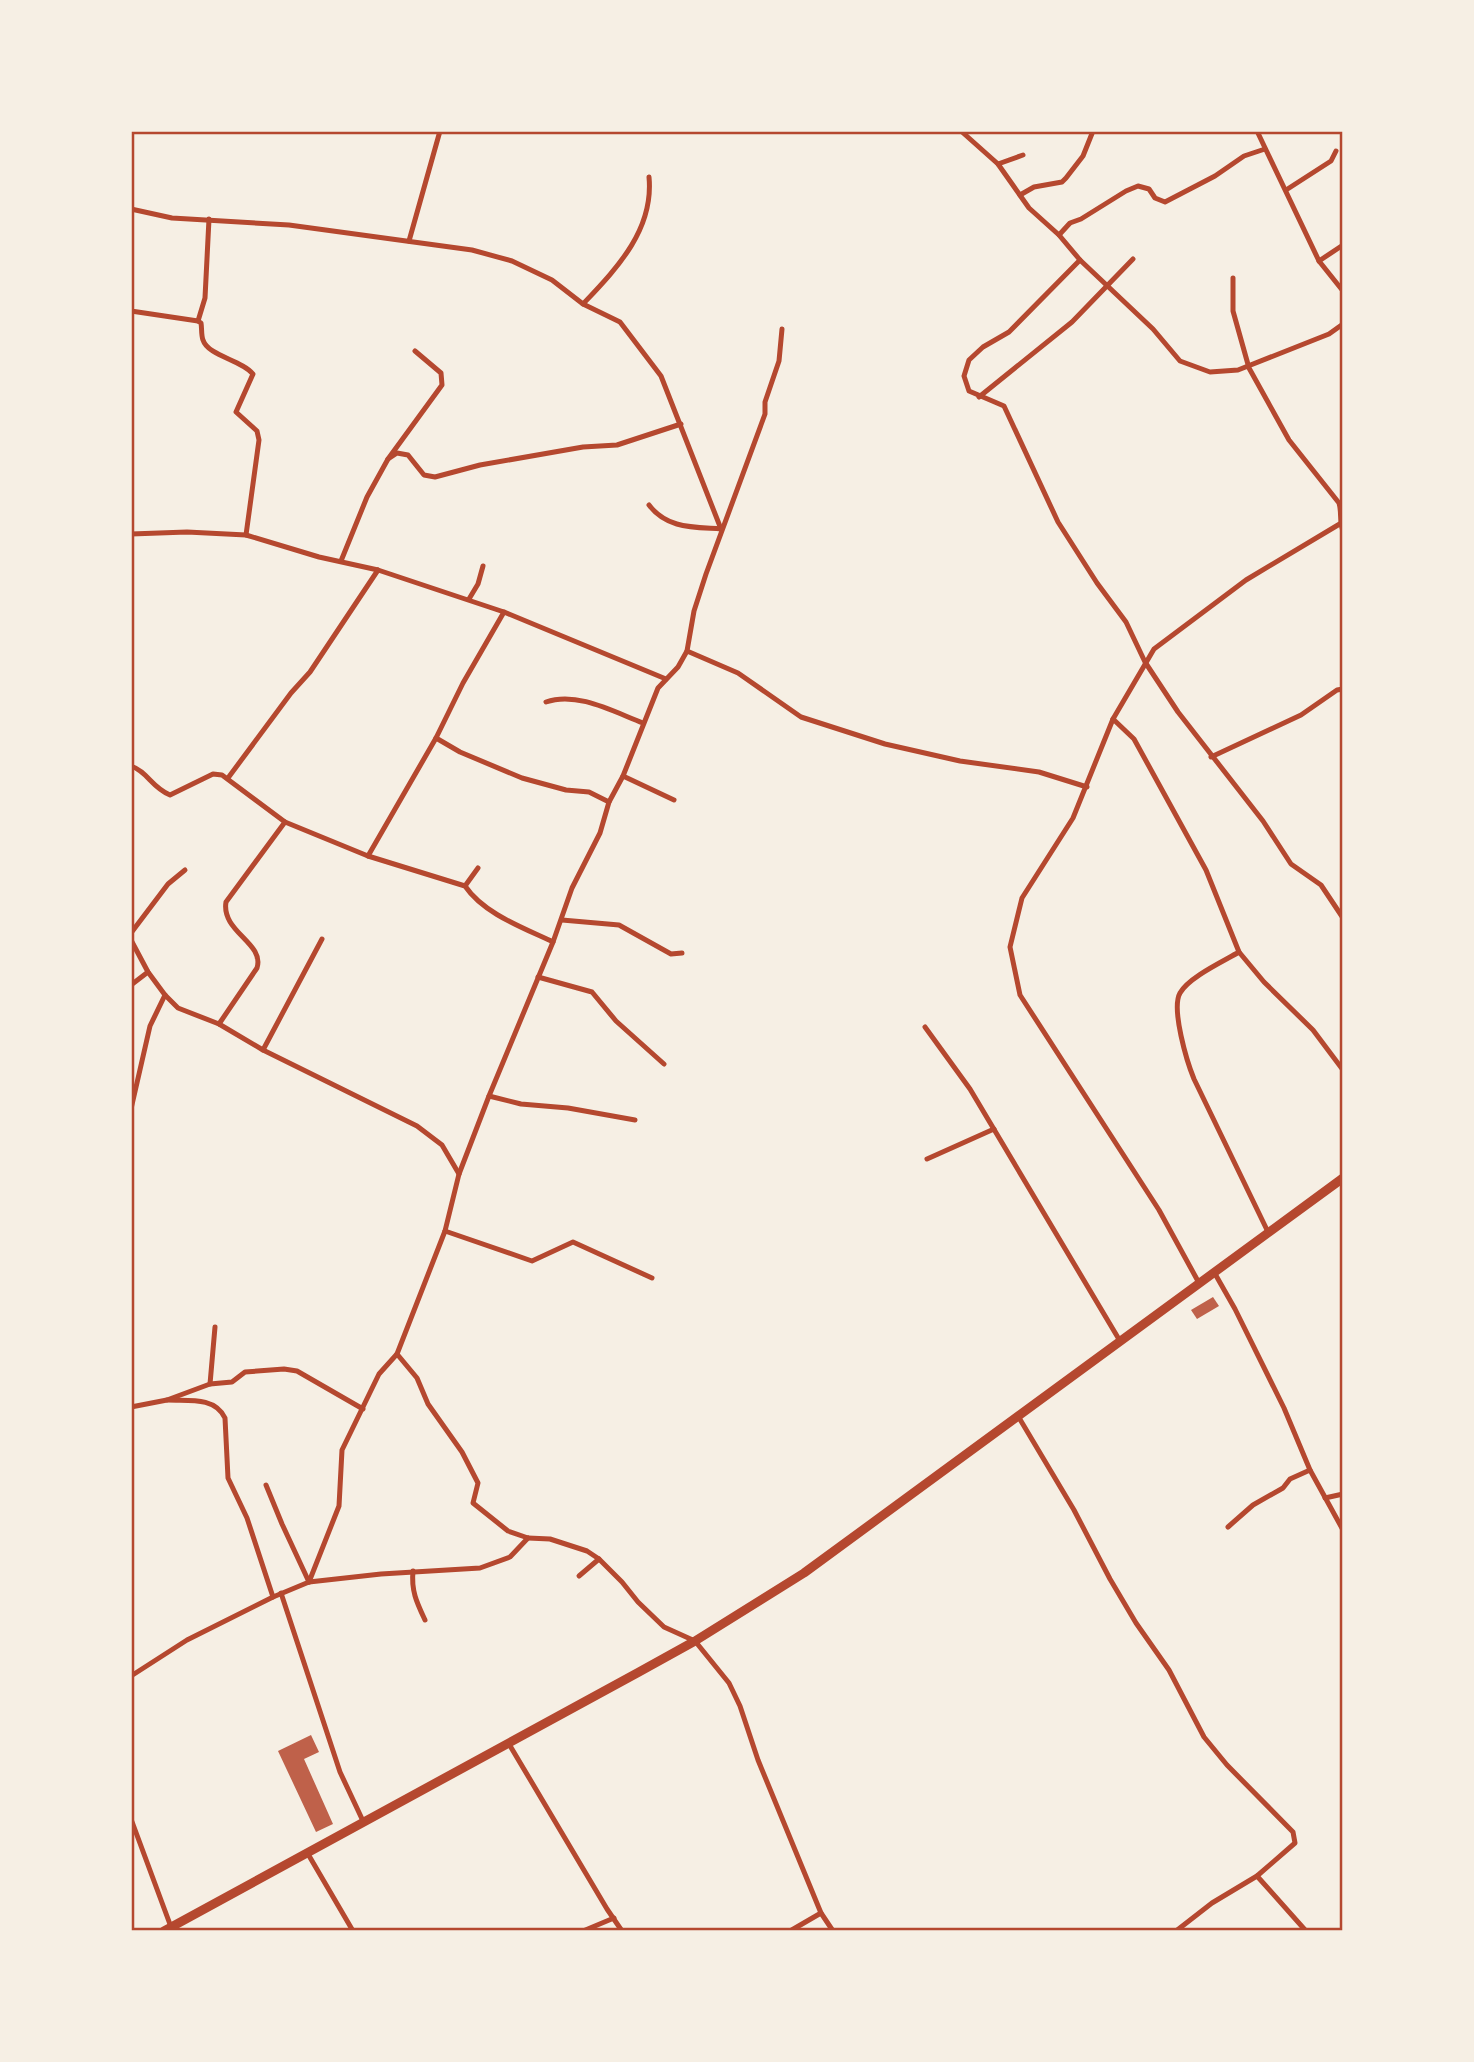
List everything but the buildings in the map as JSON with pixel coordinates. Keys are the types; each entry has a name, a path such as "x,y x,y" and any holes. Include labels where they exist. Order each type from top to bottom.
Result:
{"highway":[{"path":"167,1929 695,1641 804,1573 1343,1178"}],"street":[{"path":"409,242 440,131"},
{"path":"961,131 998,164 1029,208 1153,329 1180,361 1210,372 1249,368 1329,334 1343,324"},
{"path":"1020,195 1034,187 1062,182 1083,156 1093,131"},
{"path":"1257,131 1319,261 1343,291"},
{"path":"1059,235 1070,223 1138,186 1149,189 1155,198 1165,202 1215,176 1244,156 1265,149"},
{"path":"1286,190 1331,161 1336,151"},
{"path":"998,164 1023,155"},
{"path":"583,304 623,261 635,242 647,210 649,177"},
{"path":"131,209 172,218 289,225 472,250 512,261 552,280 583,304 620,322 661,376 721,528"},
{"path":"198,321 205,298 209,219"},
{"path":"1319,261 1343,245"},
{"path":"979,397 1072,322 1133,259"},
{"path":"1080,260 1009,332 983,347 970,360 964,376 968,391 1004,406 1058,522 1126,622 1145,662 1211,757 1263,821 1292,864 1321,885 1343,918"},
{"path":"1233,278 1233,311 1249,368 1289,440 1339,503 1343,531"},
{"path":"131,311 198,321 201,323 203,342 208,348 247,368 253,374 236,412 257,431 259,440 246,535"},
{"path":"309,1582 339,1506 342,1450 379,1374 397,1354 445,1231 459,1174 553,942 572,888 600,833 609,802 623,776 658,688 678,667 687,651 694,611 721,528 765,414 765,402 779,361 782,329"},
{"path":"341,561 367,497 388,459 442,385 441,373 415,351"},
{"path":"388,459 397,453 408,456 424,474 435,477 492,463 583,447 617,445 681,425"},
{"path":"649,505 675,525 721,528"},
{"path":"1199,1283 1159,1210 1020,995 1010,947 1022,898 1073,818 1113,719 1145,662 1167,637 1216,601 1341,523"},
{"path":"131,534 187,532 246,535 319,557 379,570 504,612 666,679"},
{"path":"469,599 478,584 483,566"},
{"path":"228,778 310,672 379,570"},
{"path":"368,856 504,612"},
{"path":"687,651 738,673 802,717 896,747 960,761 1039,772 1087,787"},
{"path":"1211,757 1301,715 1337,690 1343,689"},
{"path":"546,702 557,698 590,703 643,723"},
{"path":"1113,719 1134,739 1206,870 1239,951 1264,982 1313,1030 1343,1070"},
{"path":"436,738 460,752 522,778 566,790 589,792 609,802"},
{"path":"131,766 140,769 158,790 170,795 213,774 222,775 285,822 368,856 465,886 472,897 508,920 553,942"},
{"path":"623,776 674,800"},
{"path":"219,1024 257,968 259,960 229,922 225,912 226,902 285,822"},
{"path":"465,886 478,868"},
{"path":"131,933 168,884 185,870"},
{"path":"562,919 619,925 670,954 682,953"},
{"path":"263,1050 322,939"},
{"path":"131,940 148,972 164,995 178,1008 219,1024 263,1050 417,1126 442,1145 459,1174"},
{"path":"1239,951 1198,977 1181,992 1177,1002 1187,1062 1194,1080 1268,1232"},
{"path":"131,985 148,972"},
{"path":"538,977 592,992 616,1021 664,1064"},
{"path":"131,1109 150,1026 164,995"},
{"path":"925,1027 970,1089 1119,1341"},
{"path":"489,1096 521,1104 568,1108 635,1120"},
{"path":"927,1159 994,1129"},
{"path":"445,1231 533,1261 573,1242 652,1278"},
{"path":"1214,1272 1235,1308 1284,1408 1310,1470 1343,1530"},
{"path":"210,1384 215,1327"},
{"path":"397,1354 417,1378 428,1404 462,1452 478,1483 473,1503 508,1531 528,1538 568,1543 599,1559 664,1627 695,1641 729,1683 821,1913 833,1931"},
{"path":"131,1407 167,1400 210,1384 232,1382 245,1372 284,1369 297,1371 363,1409"},
{"path":"167,1400 212,1404 222,1411 225,1418 228,1478 247,1518 273,1597"},
{"path":"1018,1416 1136,1623 1169,1670 1204,1737 1227,1765 1293,1832 1294,1843 1258,1876 1212,1903 1176,1931"},
{"path":"1228,1527 1253,1505 1283,1488 1290,1479 1310,1470"},
{"path":"267,1485 309,1582"},
{"path":"1325,1498 1343,1494"},
{"path":"131,1676 187,1640 309,1582 413,1571 438,1572 489,1565 510,1557 528,1538"},
{"path":"579,1576 599,1559"},
{"path":"413,1571 415,1600 425,1620"},
{"path":"281,1593 315,1689 340,1772 363,1821"},
{"path":"509,1744 622,1931"},
{"path":"131,1819 167,1929"},
{"path":"308,1854 354,1931"},
{"path":"1258,1876 1306,1931"},
{"path":"790,1931 821,1913"},
{"path":"583,1931 614,1919"}]}
